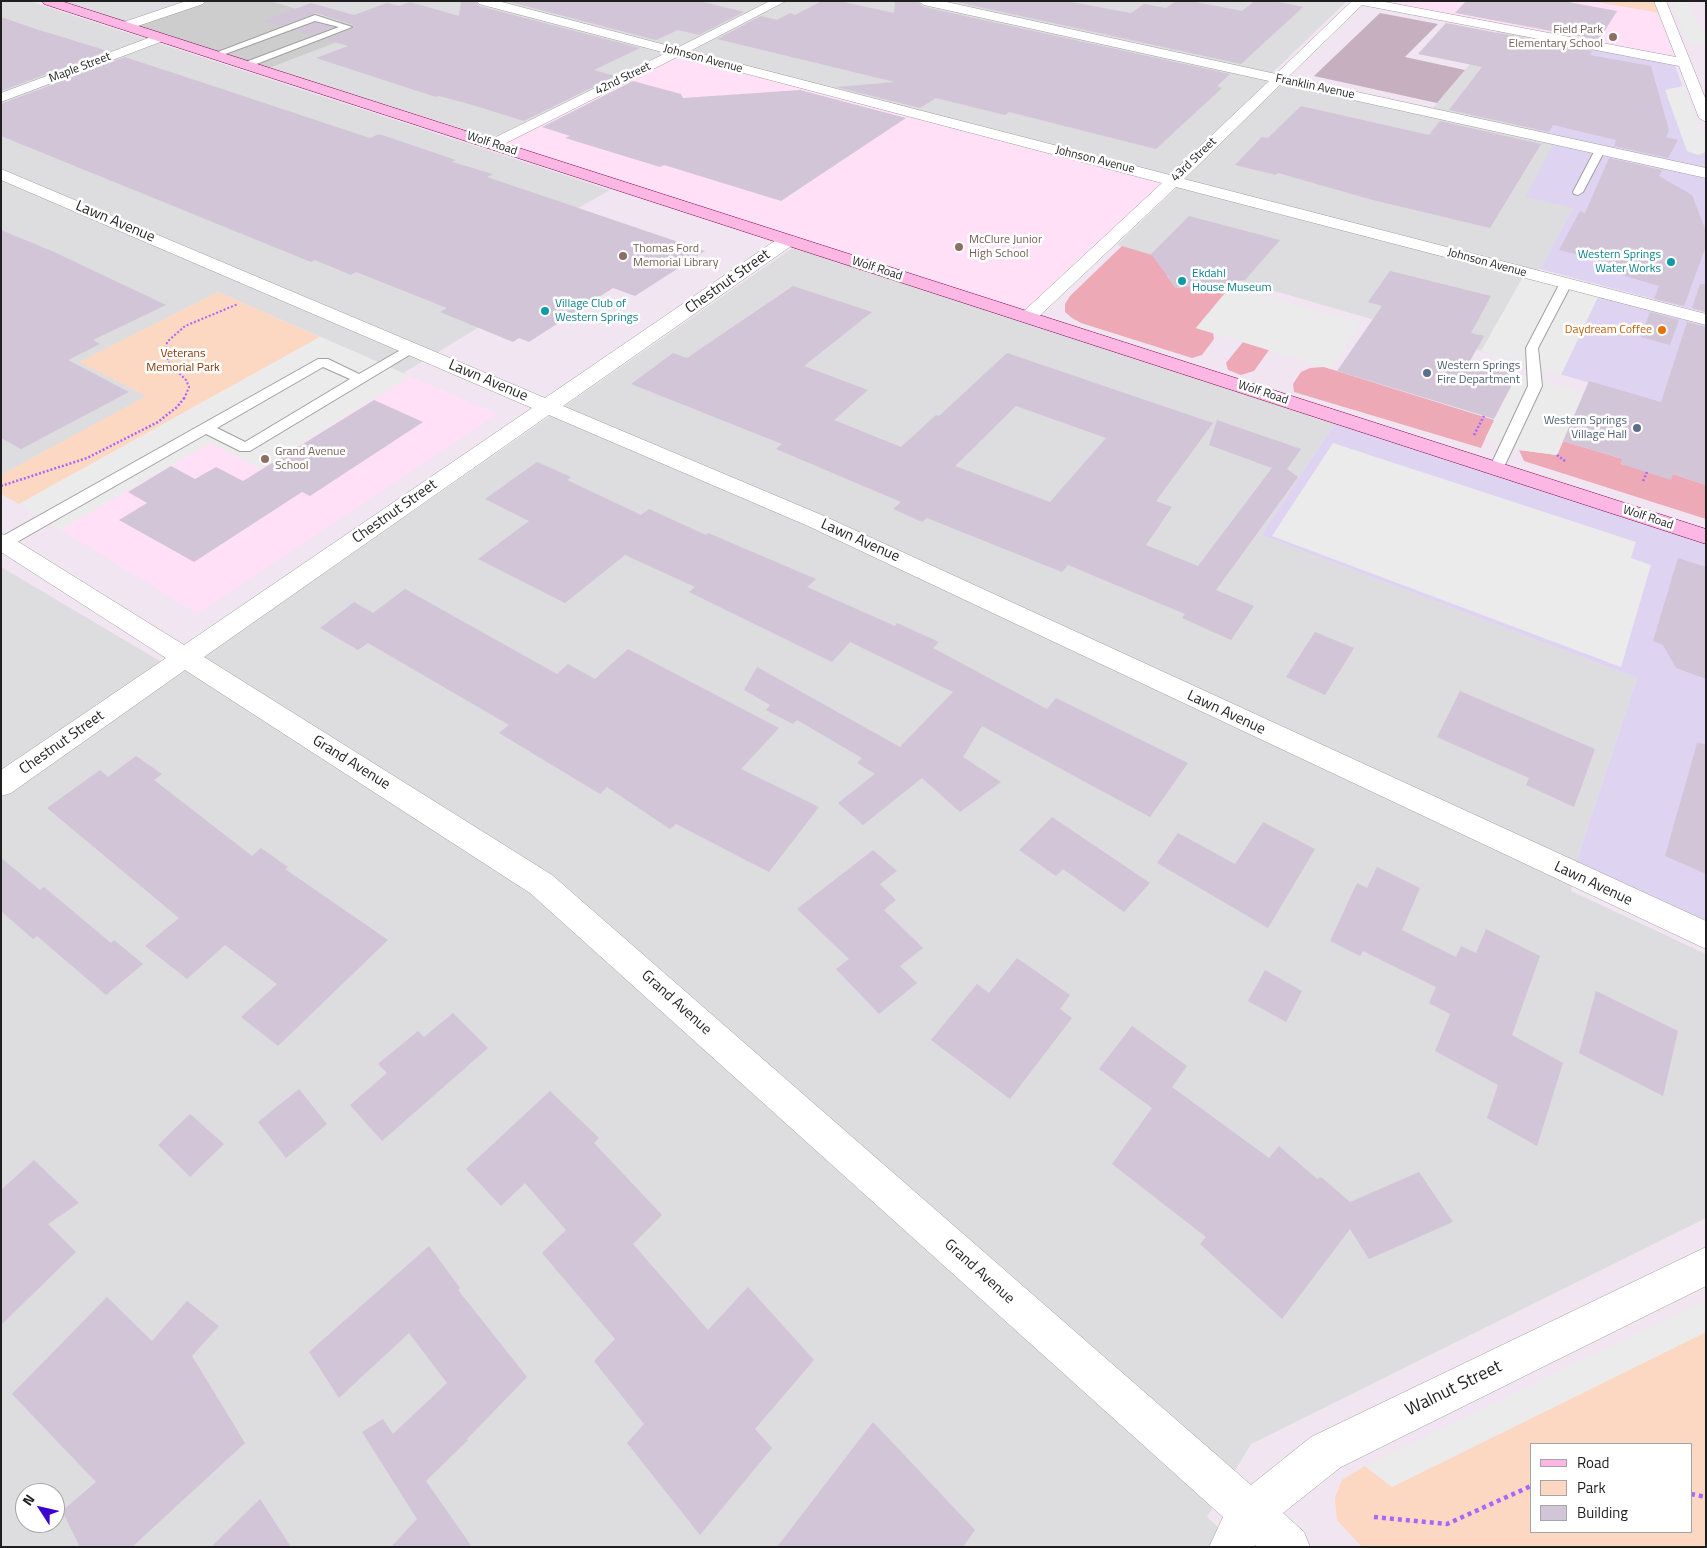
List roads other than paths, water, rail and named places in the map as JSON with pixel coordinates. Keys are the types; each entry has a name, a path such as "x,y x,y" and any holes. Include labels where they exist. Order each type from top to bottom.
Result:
{"main road":[{"name":"Wolf Road","path":"48,1 1706,537"}],"street":[{"path":"125,26 199,1"},
{"name":"Johnson Avenue","path":"483,1 1706,320"},
{"name":"42nd Street","path":"493,144 780,1"},
{"name":"Franklin Avenue","path":"924,1 1706,173"},
{"path":"1359,1 1685,63"},
{"name":"43rd Street","path":"1028,317 1359,1"},
{"path":"1660,1 1706,118"},
{"name":"Maple Street","path":"1,98 160,38"},
{"name":"Lawn Avenue","path":"1,174 548,406 905,562 1706,936"},
{"name":"Chestnut Street","path":"1,785 788,240"},
{"name":"Grand Avenue","path":"2,541 541,884 1289,1547"},
{"name":"Walnut Street","path":"1230,1547 1250,1512 1326,1452 1706,1266"}],"lane":[{"path":"214,55 315,18 348,27 246,65"},
{"path":"1578,192 1600,150"},
{"path":"1496,469 1534,386 1532,348 1566,283"},
{"path":"206,428 245,448 411,348"},
{"path":"2,541 323,362 360,378"}],"place":[{"name":"Field Park Elementary School","path":"1613,37"},
{"name":"McClure Junior High School","path":"959,247"},
{"name":"Thomas Ford Memorial Library","path":"623,256"},
{"name":"Western Springs Water Works","path":"1671,262"},
{"name":"Ekdahl House Museum","path":"1182,281"},
{"name":"Village Club of Western Springs","path":"545,311"},
{"name":"Daydream Coffee","path":"1662,330"},
{"name":"Western Springs Fire Department","path":"1427,373"},
{"name":"Western Springs Village Hall","path":"1637,428"},
{"name":"Grand Avenue School","path":"265,459"}],"park label":[{"name":"Veterans Memorial Park","path":"183,361"}]}
